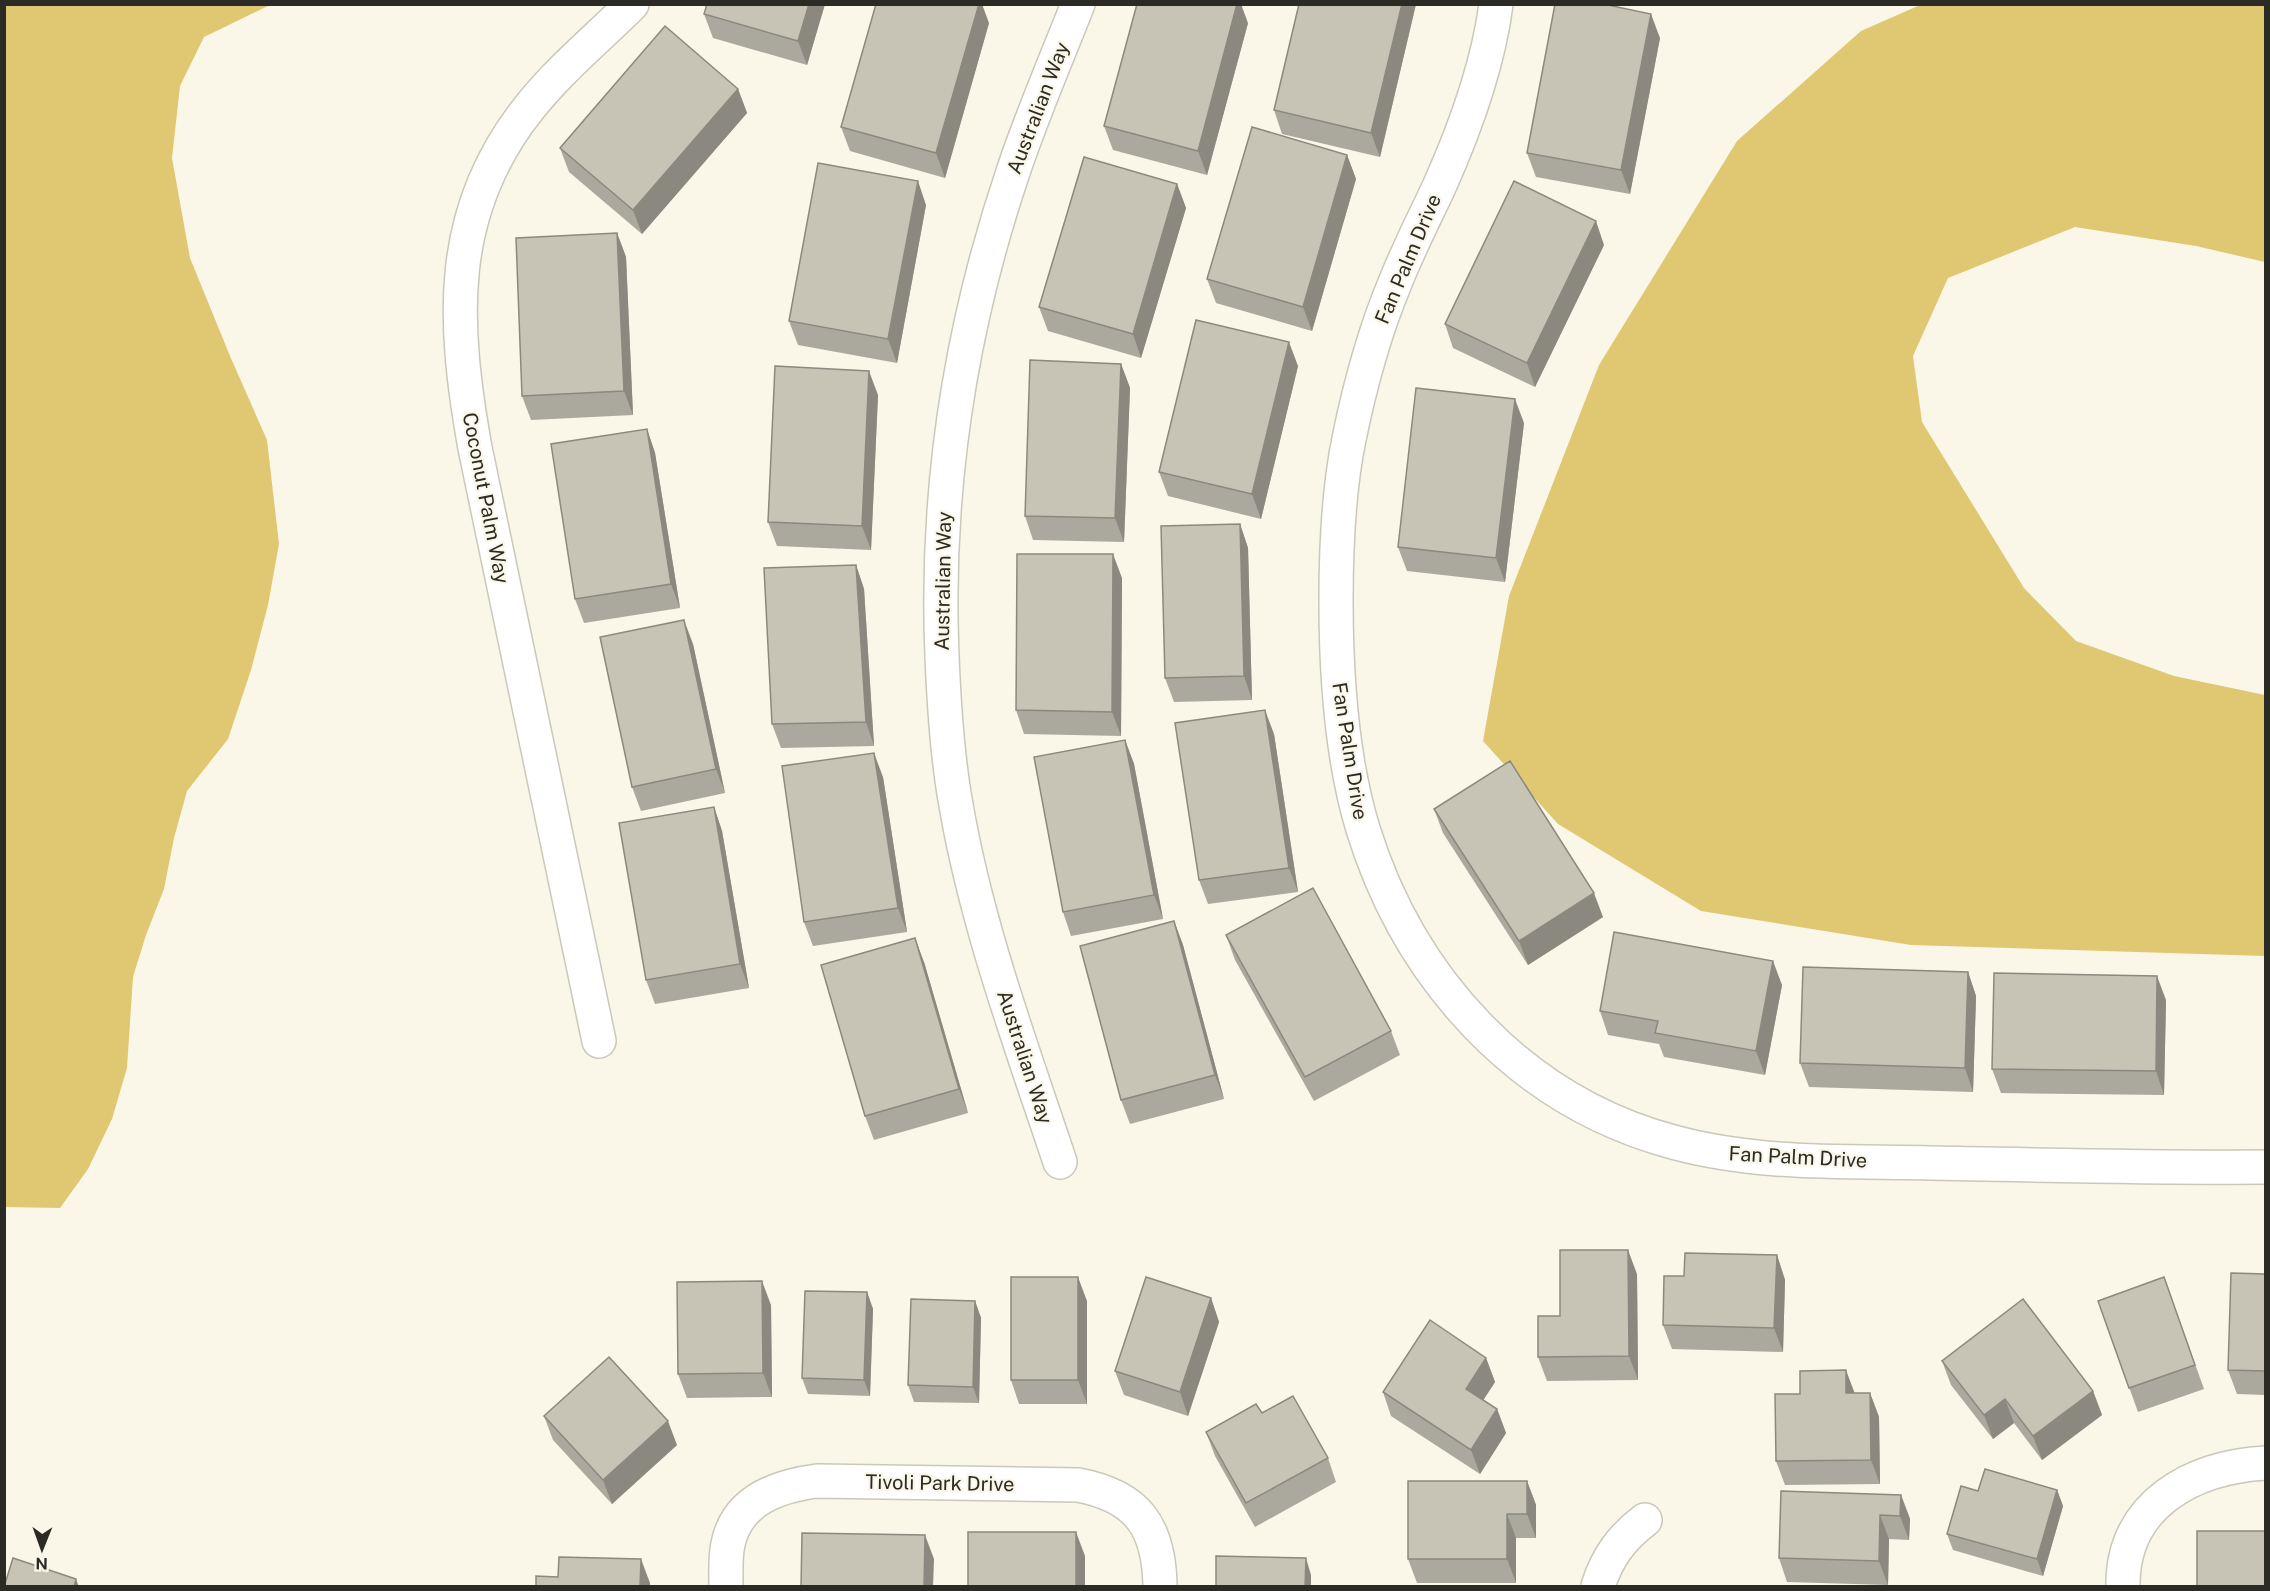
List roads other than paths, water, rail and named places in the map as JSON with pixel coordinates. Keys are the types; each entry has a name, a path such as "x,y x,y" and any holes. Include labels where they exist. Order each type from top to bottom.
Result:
{"street":[{"name":"Coconut Palm Way","path":"599,1041 475,448 462,363 461,283 465,243 474,206 488,171 507,137 552,81 632,4"},
{"name":"Australian Way","path":"1060,1162 994,962 966,856 949,751 943,689 940,572 950,437 960,370 974,304 1013,171 1078,4"},
{"name":"Fan Palm Drive","path":"1496,4 1488,49 1476,92 1439,187 1395,283 1374,338 1347,447 1336,562 1338,671 1344,731 1361,824 1376,867 1394,906 1440,982 1466,1016 1529,1073 1599,1114 1667,1141 1702,1149 1773,1160 2188,1168 2265,1167"},
{"path":"2122,1587 2126,1559 2133,1536 2143,1518 2172,1490 2214,1471 2265,1463"},
{"name":"Tivoli Park Drive","path":"726,1587 728,1544 736,1521 750,1504 770,1492 792,1484 817,1481 1078,1485 1103,1490 1124,1500 1139,1514 1151,1534 1158,1558 1160,1587"},
{"path":"1598,1587 1604,1567 1614,1550 1627,1534 1645,1520"}]}
